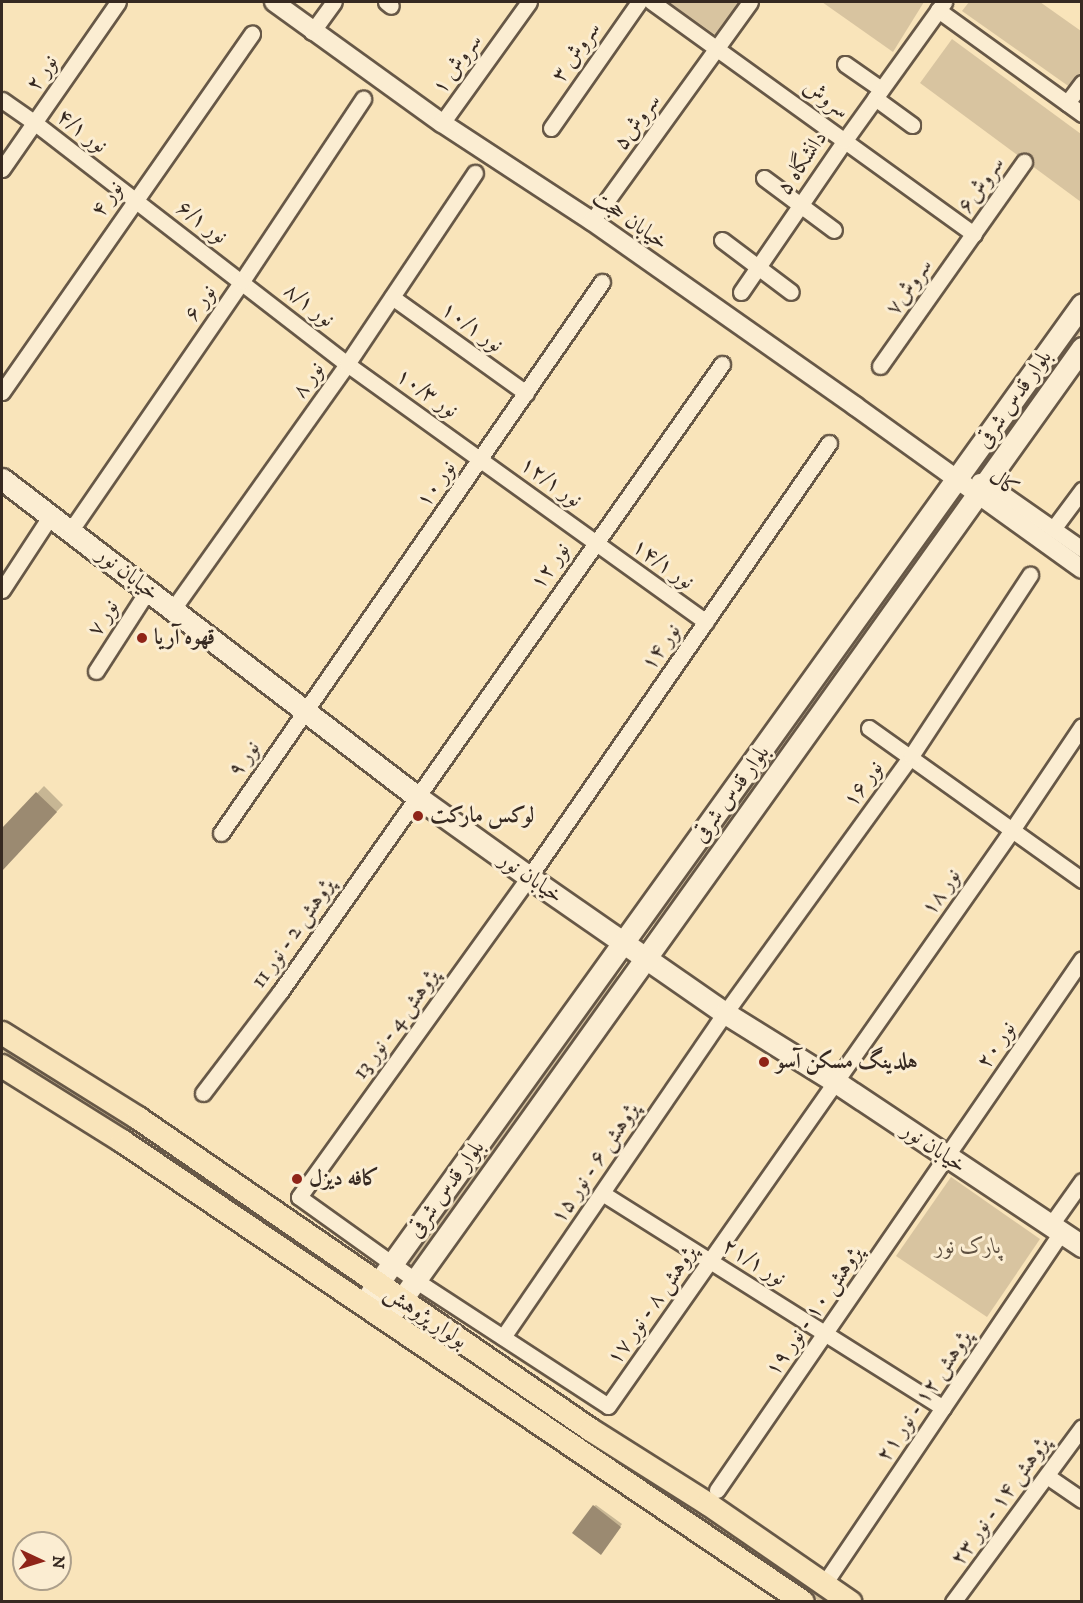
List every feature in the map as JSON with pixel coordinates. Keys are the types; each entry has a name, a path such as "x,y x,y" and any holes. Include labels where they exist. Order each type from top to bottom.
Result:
{"main road":[{"name":"بلوار قدس شرقی","path":"364,1303 625,944 1082,304"},
{"name":"بلوار قدس شرقی","path":"387,1320 1082,348"},
{"name":"خیابان نور","path":"2,478 305,712 416,796 529,877 725,1013 836,1082 1082,1246"},
{"name":"بولوار پژوهش","path":"2,1033 138,1118 591,1430 708,1504 850,1602"},
{"name":"بولوار پژوهش","path":"2,1066 122,1141 803,1602"}],"street":[{"name":"نور ۲","path":"2,169 118,2"},
{"name":"خیابان حجت","path":"274,2 312,32 442,123 592,221 958,479"},
{"path":"312,32 334,2"},
{"name":"سروش ۱","path":"442,123 529,2"},
{"name":"سروش ۳","path":"551,128 639,2"},
{"name":"سروش","path":"651,2 974,234"},
{"name":"سروش۵","path":"592,221 750,2"},
{"path":"941,6 1082,114"},
{"name":"دانشگاه ۵","path":"741,292 845,140 941,6"},
{"name":"نور ۴","path":"2,392 134,199 252,34"},
{"path":"844,64 912,125"},
{"path":"1067,104 1082,83"},
{"name":"نور ۶","path":"71,530 242,281 363,99"},
{"name":"نور ۴/۱","path":"2,100 134,199"},
{"name":"سروش۶","path":"974,234 1024,162"},
{"name":"نور ۸","path":"173,609 347,364 475,173"},
{"path":"764,178 834,230"},
{"name":"نور ۶/۱","path":"134,199 242,281"},
{"name":"سروش۷","path":"880,366 974,234"},
{"path":"722,240 791,292"},
{"name":"نور ۸/۱","path":"242,281 347,364"},
{"name":"نور ۱۰","path":"305,712 603,282"},
{"name":"نور ۱۰/۱","path":"392,297 526,393"},
{"name":"نور ۱۰/۳","path":"347,364 481,459"},
{"name":"نور ۱۲","path":"416,796 722,364"},
{"name":"نور ۱۴","path":"529,877 829,443"},
{"name":"نور ۱۲/۱","path":"481,459 595,542"},
{"name":"کال","path":"958,479 982,487 1082,549"},
{"name":"کال","path":"982,487 1082,569"},
{"path":"1053,529 1082,490"},
{"path":"2,590 51,515"},
{"name":"نور ۱۴/۱","path":"595,542 706,622"},
{"name":"نور ۱۶","path":"725,1013 911,756 1030,575"},
{"name":"نور ۷","path":"96,671 148,590"},
{"name":"نور ۹","path":"220,833 305,712"},
{"name":"نور ۱۸","path":"836,1082 1082,726"},
{"path":"869,728 1082,880"},
{"name":"پژوهش 2 - نور 11","path":"203,1093 280,992 416,796"},
{"name":"پژوهش 4 - نور 13","path":"392,1263 299,1197 529,877"},
{"name":"نور ۲۰","path":"947,1157 1082,959"},
{"name":"پژوهش ۶ - نور ۱۵","path":"503,1337 725,1013"},
{"name":"پژوهش ۸ - نور ۱۷","path":"503,1337 608,1406 836,1082"},
{"name":"پژوهش ۱۰ - نور ۱۹","path":"717,1490 947,1157"},
{"name":"پژوهش ۱۲ - نور ۲۱","path":"824,1584 943,1408 1056,1229 1082,1181"},
{"name":"نور ۲۱/۱","path":"602,1193 943,1408"},
{"path":"392,1263 503,1337"},
{"name":"پژوهش ۱۴ - نور ۲۳","path":"953,1602 1082,1427"},
{"path":"1047,1476 1082,1500"}],"green space":[{"path":"669,2 741,2 717,36"},
{"path":"822,2 924,2 893,52"},
{"path":"969,2 1040,2 1081,31 1081,95 962,11"},
{"path":"952,39 1081,134 1081,202 920,83"},
{"path":"1081,313 1081,333 991,460 983,463 981,460"},
{"path":"953,498 959,502 659,924 653,924 653,919"},
{"path":"615,973 620,980 411,1272 403,1266"},
{"path":"2,1043 93,1100 363,1286 2,1051"},
{"name":"پارک نور","path":"951,1177 1040,1239 987,1317 896,1256"},
{"path":"407,1316 829,1601 819,1601 404,1320"}],"building":[{"path":"36,792 57,812 2,871 2,828"},
{"path":"593,1505 621,1527 601,1555 572,1533"}],"place":[{"name":"قهوه آریا","path":"142,638"},
{"name":"لوکس مارکت","path":"418,816"},
{"name":"هلدینگ مسکن آسو","path":"764,1062"},
{"name":"کافه دیزل","path":"297,1179"}]}
